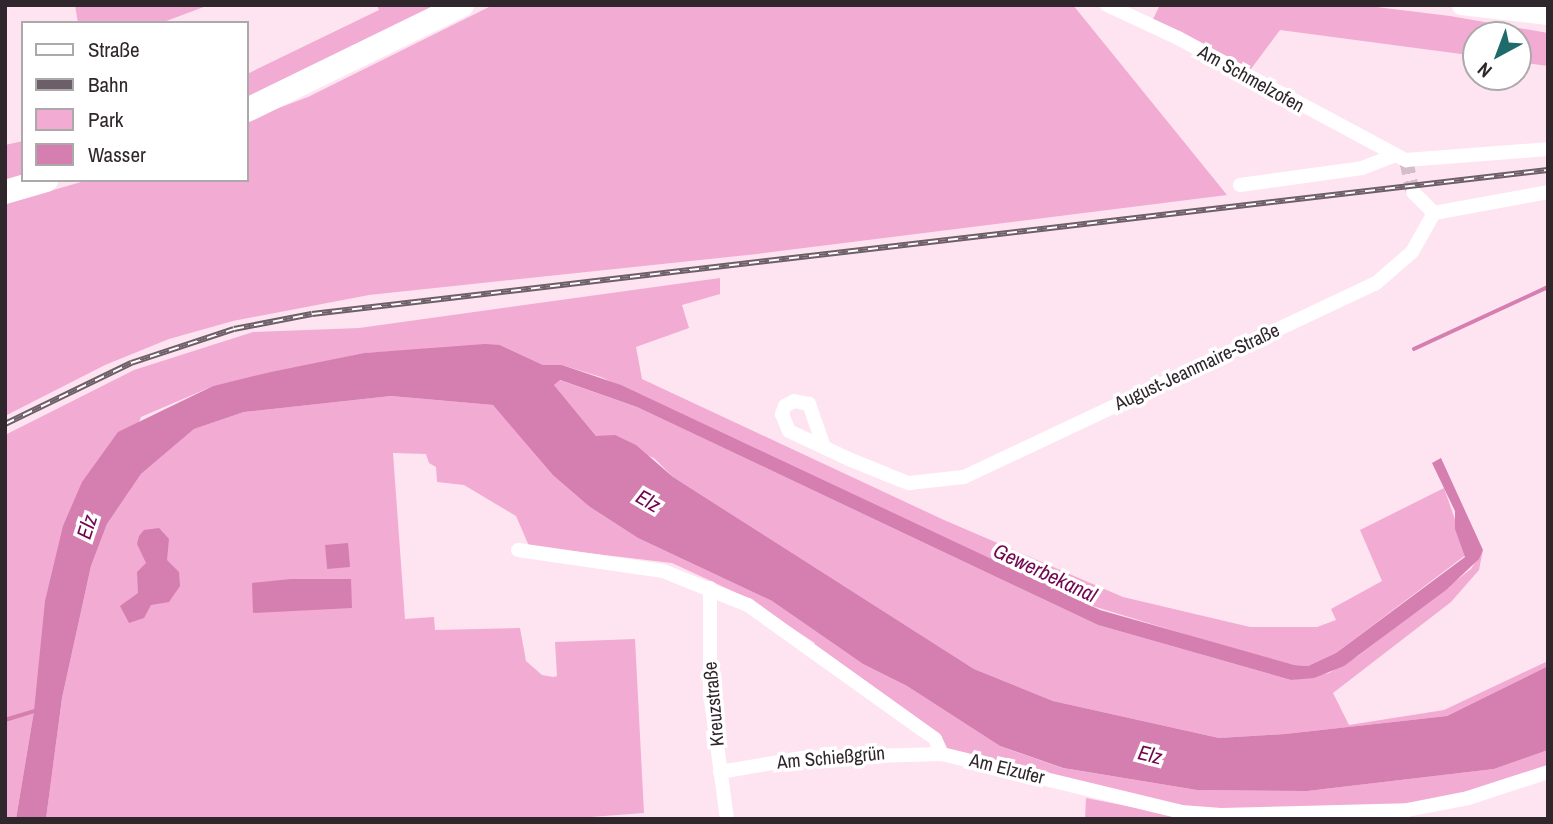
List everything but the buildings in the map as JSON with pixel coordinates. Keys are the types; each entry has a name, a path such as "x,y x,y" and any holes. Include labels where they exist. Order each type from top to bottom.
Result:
{"highway":[{"path":"248,110 462,5"},
{"path":"5,192 39,182"}],"street":[{"name":"Am Schmelzofen","path":"1107,5 1178,38 1394,156 1406,160 1548,149"},
{"path":"1461,5 1548,15"},
{"name":"Am Schmelzofen","path":"1240,185 1362,168 1394,156"},
{"path":"1413,192 1434,213 1548,192"},
{"name":"August-Jeanmaire-Straße","path":"824,447 909,483 964,477 1375,284 1412,252 1434,213"},
{"name":"Am Elzufer","path":"518,550 663,571 710,589 784,628 935,739 942,754 1181,812 1375,815 1436,805 1548,772"},
{"name":"Kreuzstraße","path":"710,589 710,692 727,819"},
{"name":"Am Schießgrün","path":"720,772 802,758 942,754"}],"green space":[{"path":"75,5 209,5 166,21 78,21"},
{"path":"377,5 438,5 248,97 248,74 379,10"},
{"path":"493,5 1073,5 1227,195 757,254 369,295 233,321 169,339 105,365 5,416 5,204 81,182 248,182 248,120 308,97"},
{"path":"1160,5 1360,5 1479,21 1462,21 1462,54 1280,30 1245,77 1150,25"},
{"path":"1532,30 1548,33 1548,66 1532,64"},
{"path":"21,141 21,177 5,181 5,145"},
{"path":"720,278 720,294 682,305 689,328 636,347 642,379 944,520 1123,597 1250,627 1317,627 1336,620 1331,609 1382,581 1360,530 1444,488 1467,554 1336,653 1308,666 1282,664 1083,603 601,377 562,365 543,365 500,345 364,353 213,386 141,417 34,711 16,819 5,819 5,435 134,370 253,332 359,328"},
{"path":"559,380 637,407 1098,625 1291,680 1329,673 1358,656 1471,569 1483,550 1479,570 1451,602 1333,693 1349,725 1444,710 1548,661 1548,666 1447,716 1285,734 1219,738 1053,701 974,669 673,477 654,458 596,436 554,385"},
{"path":"391,396 493,405 590,507 638,538 772,601 863,664 907,686 1000,746 1062,768 1197,790 1307,791 1494,769 1548,750 1548,772 1436,805 1221,815 942,754 811,647 815,643 739,594 672,563 529,546 516,516 464,485 437,482 436,467 429,463 426,454 393,453 405,619 434,617 435,630 520,628 526,661 542,675 553,677 557,676 555,642 635,639 644,813 564,819 46,819 62,698 91,566 107,524 141,474 194,429 244,412"},
{"path":"1086,798 1193,819 1085,819"}],"water":[{"name":"Elz","path":"500,345 543,365 562,365 621,385 1100,610 1294,665 1308,666 1336,653 1465,557 1455,529 1455,511 1432,463 1441,458 1483,550 1479,559 1446,590 1344,666 1314,678 1291,680 1098,625 637,407 560,380 554,385 596,436 615,435 636,445 673,477 974,669 1053,701 1219,738 1285,734 1447,716 1548,666 1548,750 1494,769 1307,791 1197,790 1063,768 1000,746 907,686 863,664 772,601 638,538 590,507 553,475 493,405 391,396 244,412 194,429 141,474 107,524 91,566 62,698 46,819 16,819 34,711 45,601 63,526 82,482 118,432 213,386 271,372 364,353"},
{"path":"159,528 169,539 167,560 179,572 180,586 169,602 151,605 144,618 129,623 120,606 138,593 137,572 146,563 137,544 139,536 144,530"},
{"path":"348,543 350,567 327,569 325,545"},
{"path":"291,579 351,579 352,608 253,613 252,583"}],"waterway":[{"name":"Gewerbekanal","path":"1414,349 1548,287"},
{"path":"5,720 34,711"}],"tunnel":[{"path":"1406,160 1413,192"}],"railway":[{"path":"5,424 131,363 234,329 312,314 1548,170"}]}
